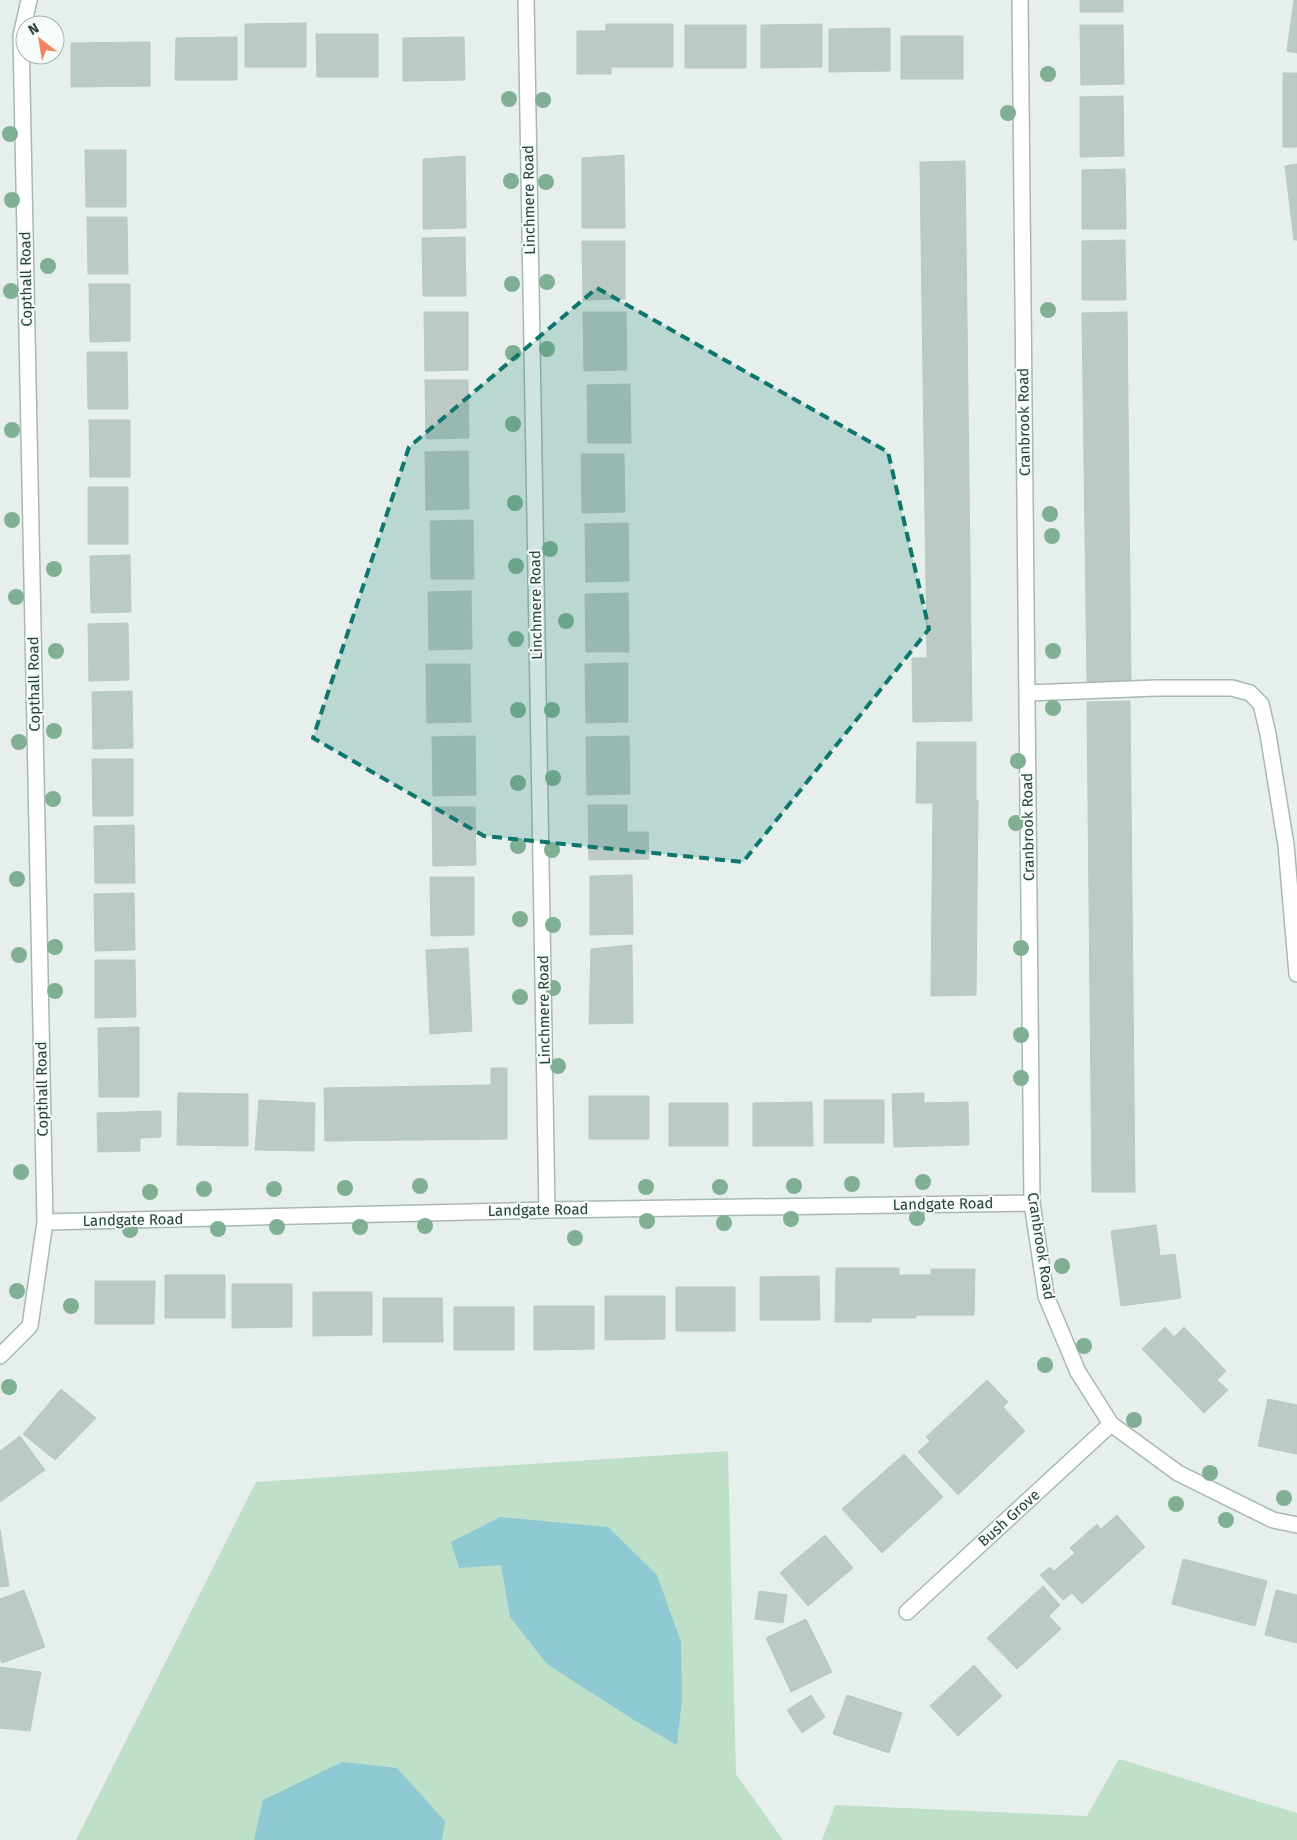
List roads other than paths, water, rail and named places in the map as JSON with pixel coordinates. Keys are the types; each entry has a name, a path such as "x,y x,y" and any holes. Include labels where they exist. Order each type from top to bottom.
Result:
{"street":[{"name":"Copthall Road","path":"0,1356 30,1326 45,1222 21,36 29,0"},
{"name":"Linchmere Road","path":"526,0 547,1210"},
{"name":"Cranbrook Road","path":"1020,0 1032,1203 1046,1296 1078,1372 1111,1424 1178,1473 1273,1520 1297,1525"},
{"path":"1027,693 1157,688 1232,688 1250,693 1261,704 1268,734 1286,845 1297,974"},
{"name":"Landgate Road","path":"45,1222 547,1210 1032,1203"},
{"name":"Bush Grove","path":"906,1612 1111,1424"}],"water":[{"path":"500,1517 608,1527 657,1575 681,1642 682,1699 677,1745 634,1720 547,1664 510,1617 501,1565 459,1568 451,1542"},
{"path":"342,1762 397,1768 445,1821 442,1840 254,1840 263,1800"}]}
